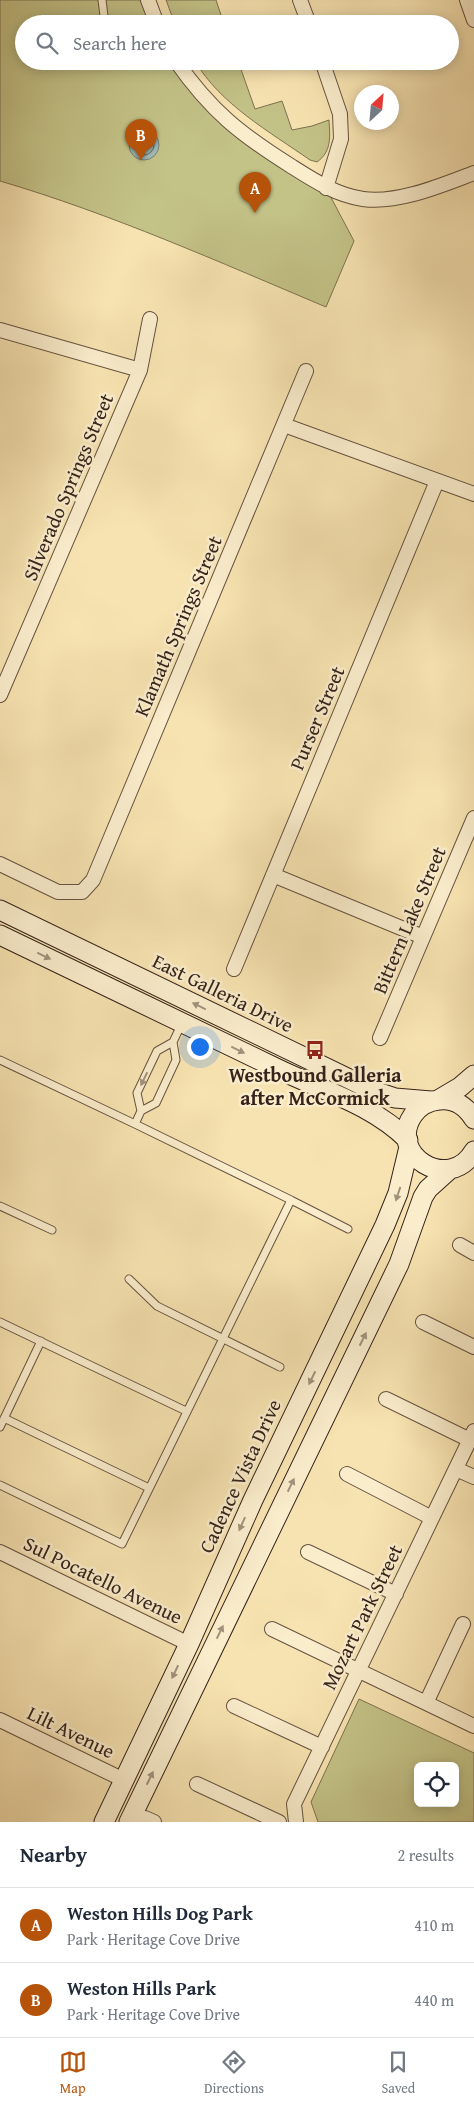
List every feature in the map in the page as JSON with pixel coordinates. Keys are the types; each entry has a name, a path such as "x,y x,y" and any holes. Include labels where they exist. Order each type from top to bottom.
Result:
{"street":[{"path":"148,0 154,15"},
{"path":"300,0 306,15"},
{"path":"467,0 474,20"},
{"path":"182,70 196,90 247,138 326,188 364,199 400,197 474,173"},
{"path":"325,70 340,114 341,139 326,188"},
{"name":"Silverado Springs Street","path":"0,696 140,370 150,319"},
{"path":"0,330 140,370"},
{"name":"Klamath Springs Street","path":"0,864 58,892 82,892 93,880 306,371"},
{"path":"284,425 474,494"},
{"name":"Purser Street","path":"234,970 437,481"},
{"name":"Bittern Lake Street","path":"380,1038 474,818"},
{"path":"273,875 423,937"},
{"name":"East Galleria Drive","path":"0,910 374,1091 399,1099 458,1103 468,1110 474,1118"},
{"path":"0,935 290,1075 368,1109 388,1121 409,1144 423,1164 437,1170 460,1168"},
{"name":"Cadence Vista Drive","path":"104,1822 189,1644 253,1500 386,1225 398,1193 409,1144 408,1126 414,1113 460,1087 474,1075"},
{"path":"129,1822 399,1264 423,1198 428,1189 460,1168 474,1151"},
{"path":"460,1246 474,1253"},
{"path":"423,1322 474,1347"},
{"path":"386,1399 472,1435"},
{"name":"Mozart Park Street","path":"296,1822 294,1804 472,1435"},
{"path":"456,1469 474,1477"},
{"path":"347,1474 432,1518"},
{"name":"Sul Pocatello Avenue","path":"0,1552 189,1644"},
{"path":"308,1552 396,1594"},
{"path":"426,1703 463,1624"},
{"path":"272,1629 474,1726"},
{"path":"234,1706 322,1747"},
{"name":"Lilt Avenue","path":"0,1720 124,1780"},
{"path":"129,1822 126,1797 133,1781 142,1743"},
{"path":"197,1784 279,1822"},
{"path":"129,1822 145,1818 154,1822"}],"lane":[{"path":"102,0 104,15"},
{"path":"141,1111 137,1093 158,1051 173,1042 182,1023"},
{"path":"135,1124 141,1111 156,1103 176,1060 173,1042"},
{"path":"0,1060 348,1229"},
{"path":"0,1486 122,1544 291,1200"},
{"path":"0,1206 52,1230"},
{"path":"129,1279 156,1306 280,1367"},
{"path":"0,1322 186,1411"},
{"path":"0,1427 41,1341"},
{"path":"4,1418 149,1488"}],"shaded area":[{"path":"0,0 151,0 156,15 15,15 15,70 185,70 247,138 326,188 354,241 326,307 205,256 83,208 0,181"},
{"path":"166,0 216,0 221,15 172,15"},
{"path":"201,70 241,70 255,109 282,101 292,130 329,120 330,138 328,148 322,158 317,162 310,160 263,128 232,104"},
{"path":"359,1699 474,1753 474,1822 318,1822 311,1802"}],"water":[{"path":"144,130 155,134 159,145 155,156 144,160 133,156 129,145 133,134"}],"place":[{"name":"Weston Hills Park","path":"141,160"},
{"name":"Weston Hills Dog Park","path":"255,213"},
{"name":"Westbound Galleria after McCormick","path":"315,1050"}]}
